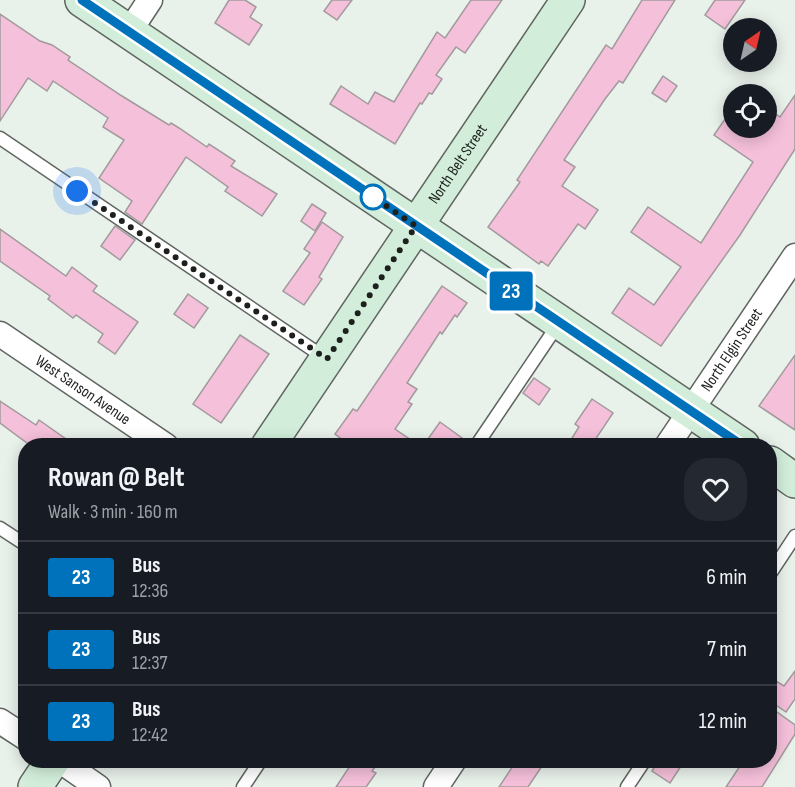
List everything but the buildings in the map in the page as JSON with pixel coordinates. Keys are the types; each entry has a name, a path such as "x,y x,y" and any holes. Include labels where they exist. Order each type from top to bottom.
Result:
{"street":[{"path":"82,0 731,438"},
{"path":"129,32 150,0"},
{"name":"North Belt Street","path":"273,438 568,0"},
{"name":"North Elgin Street","path":"672,438 795,255"},
{"name":"West Sanson Avenue","path":"0,334 154,438"},
{"path":"777,468 795,481"},
{"path":"0,721 18,733"},
{"path":"35,787 48,768"},
{"path":"71,768 98,787"},
{"path":"436,787 449,768"}],"lane":[{"path":"0,138 327,359"},
{"path":"481,438 559,323"},
{"path":"0,528 18,540"},
{"path":"777,563 795,536"},
{"path":"243,787 256,768"},
{"path":"627,787 640,768"}],"bus line":[{"name":"23","path":"82,0 731,438"}],"route":[{"path":"77,191 327,359 416,226 373,197"}]}
